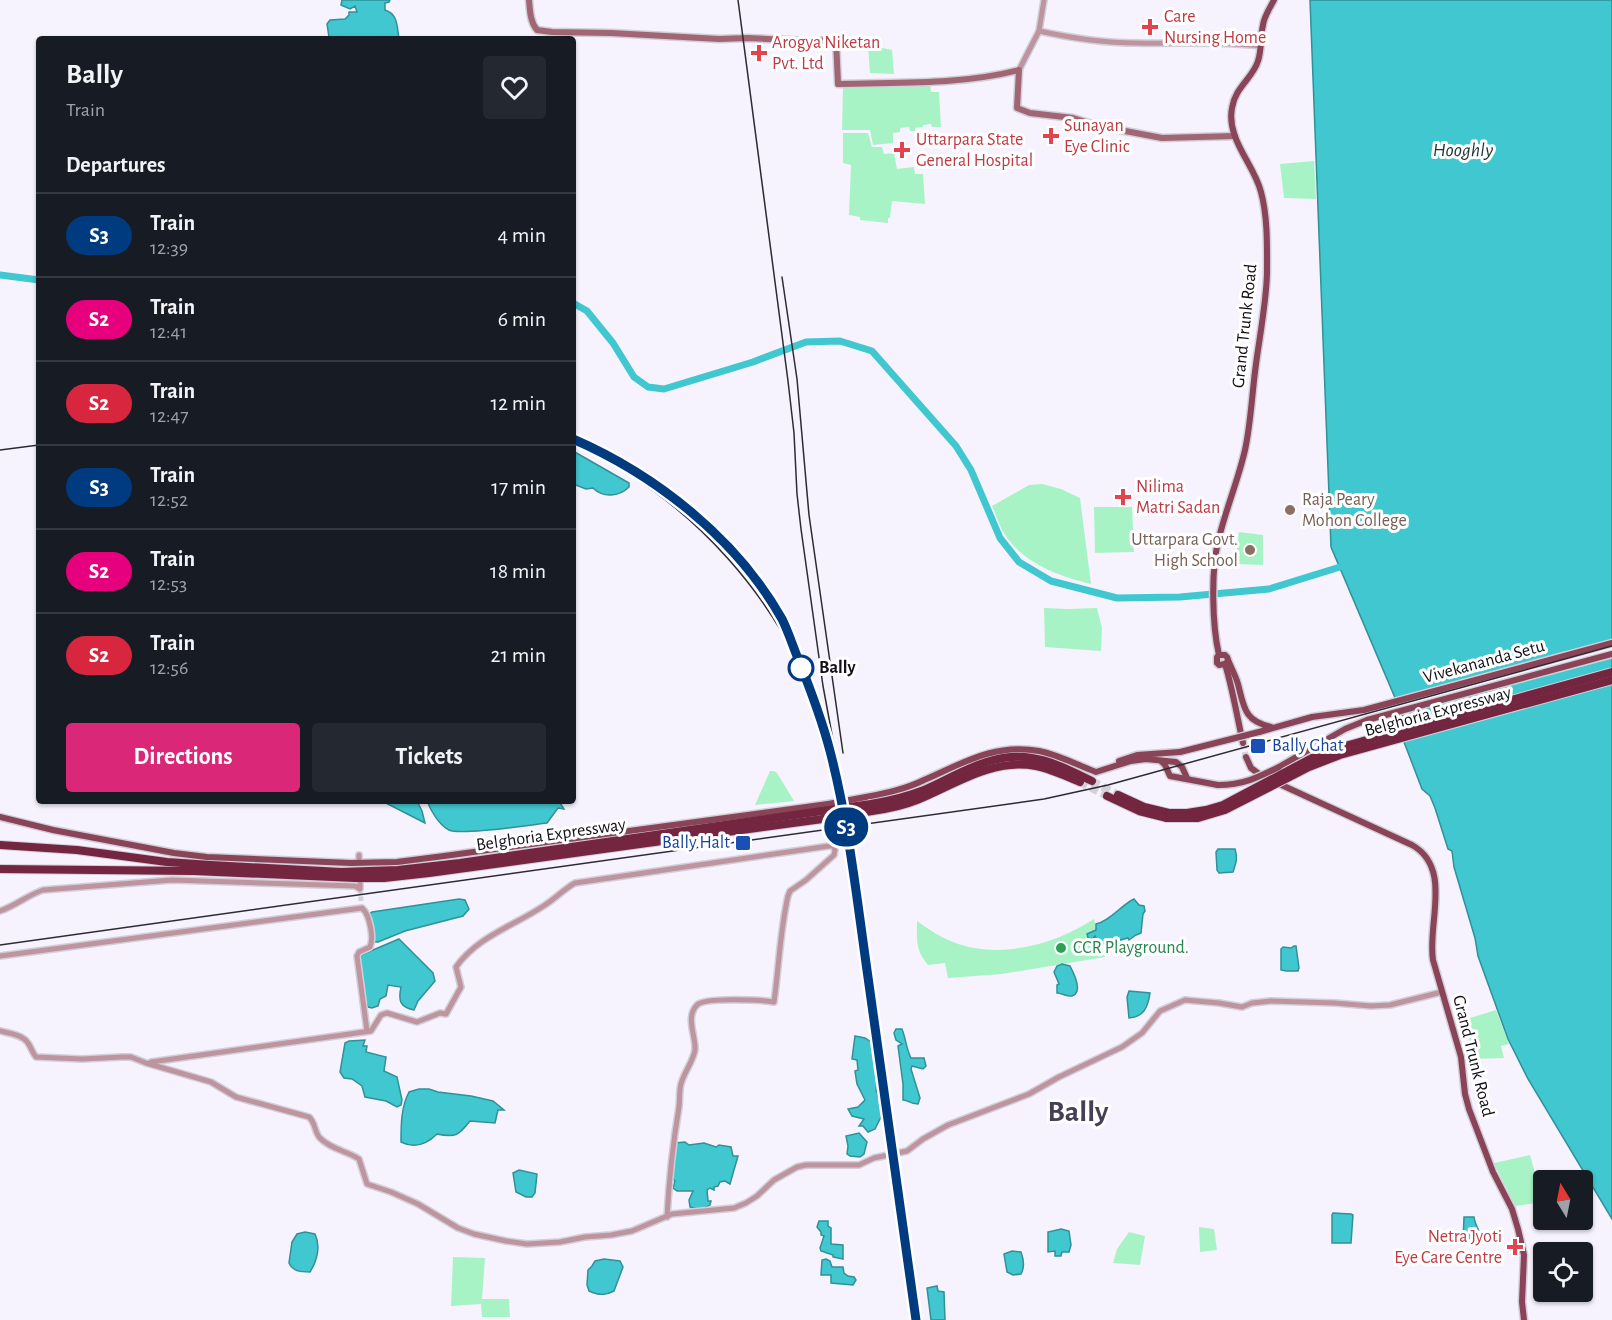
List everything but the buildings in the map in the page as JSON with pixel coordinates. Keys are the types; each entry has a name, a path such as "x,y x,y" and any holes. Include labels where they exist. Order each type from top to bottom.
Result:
{"highway":[{"name":"Belghoria Expressway","path":"1118,795 1168,816 1206,810 1223,805 1312,758 1345,746 1612,672"},
{"name":"Belghoria Expressway","path":"1107,796 1139,811 1198,818 1226,810 1309,767 1340,754 1612,680"},
{"name":"Belghoria Expressway","path":"0,845 77,850 167,862 211,865 341,872 387,871 460,863 885,802 910,795 973,766 1014,757 1045,761 1092,781"},
{"name":"Belghoria Expressway","path":"869,804 908,803 975,773 1005,766 1036,766 1080,782"},
{"name":"Belghoria Expressway","path":"0,868 194,871 331,878 384,878 429,873 829,810"}],"main road":[{"path":"529,0 535,28 552,32 719,39 836,40 838,84 963,79 1019,70 1016,104 1018,109 1030,113 1074,118 1109,129 1162,138 1235,136"},
{"name":"Grand Trunk Road","path":"1243,743 1224,658 1216,640 1214,580 1218,544 1247,438 1267,276 1261,192 1235,136 1231,119 1232,105 1238,90 1256,66 1263,22 1274,0"},
{"name":"Vivekananda Setu","path":"1114,765 1137,755 1180,752 1312,717 1364,710 1612,643"},
{"name":"Vivekananda Setu","path":"1186,778 1218,785 1244,783 1279,767 1345,729 1367,720 1612,654"},
{"path":"1224,658 1235,676 1242,704 1248,715 1260,724 1274,728"},
{"path":"0,817 53,830 191,855 291,862 397,862 869,804 968,759 1014,749 1041,751 1090,770 1139,759 1174,761 1179,763 1184,770 1186,778 1170,776 1165,765 1160,761"},
{"name":"Grand Trunk Road","path":"1246,757 1251,768 1260,775 1402,840 1426,856 1436,894 1432,952 1461,1058 1469,1109 1492,1172 1512,1209 1518,1229 1524,1255 1522,1302 1524,1320"}],"street":[{"path":"1019,70 1039,31 1044,0"},
{"path":"1039,31 1122,43 1220,43 1261,46"},
{"path":"146,1063 367,1032 371,1031 381,1015 387,1013 417,1022 440,1013 446,1014 461,987 456,967 467,954 497,931 545,905 575,883 833,846 834,855 790,891 788,896 781,931 774,1002 743,999 699,1003 695,1007 691,1016 694,1051 681,1084 672,1145 668,1217"},
{"path":"0,911 43,891 124,883 172,880 355,886 360,889 360,882"},
{"path":"361,901 362,908 368,917 372,944 359,952 357,956 367,1032"},
{"path":"0,956 362,908"},
{"path":"0,1031 26,1040 36,1057 82,1059 126,1057 211,1082 236,1097 309,1117 313,1120 320,1138 359,1159 367,1184 417,1204 458,1228 474,1234 527,1244 560,1242 628,1232 672,1214 734,1209 758,1196 774,1180 797,1167 859,1165 874,1158 907,1150 948,1125 1029,1094 1122,1047 1142,1033 1160,1011 1185,1000 1242,1007 1252,1003 1271,1001 1371,1006 1390,1005 1442,992"}],"green space":[{"path":"868,45 892,50 894,74 870,73"},
{"path":"930,82 931,92 939,92 941,127 932,127 931,124 923,125 923,127 915,128 915,131 910,131 909,127 900,128 900,132 893,133 893,143 873,145 870,130 842,130 843,86"},
{"path":"843,133 868,133 872,147 882,147 884,154 894,153 897,169 914,167 915,174 923,174 925,204 892,201 888,223 860,220 860,217 849,215 851,165 843,163"},
{"path":"1314,161 1316,199 1284,198 1280,164"},
{"path":"1042,484 1061,489 1080,498 1091,584 1052,571 1028,558 1009,540 1001,528 992,506 1029,485"},
{"path":"1094,507 1132,507 1134,552 1095,553"},
{"path":"1239,532 1263,535 1263,565 1235,564"},
{"path":"1044,608 1097,608 1102,628 1101,651 1045,647"},
{"path":"770,771 777,773 794,801 755,805"},
{"name":"CCR Playground.","path":"1094,919 1105,957 1002,974 948,978 945,963 928,965 918,945 917,921 943,938 989,950 1026,947 1044,942 1062,936"},
{"path":"1496,1010 1509,1044 1501,1046 1504,1058 1472,1059 1464,1020"},
{"path":"1530,1155 1534,1170 1533,1203 1515,1206 1494,1163"},
{"path":"1199,1227 1214,1229 1217,1250 1200,1252"},
{"path":"1129,1232 1145,1236 1140,1265 1113,1263 1117,1249"},
{"path":"453,1257 485,1258 482,1299 509,1299 510,1317 482,1317 481,1304 451,1306"}],"water":[{"path":"342,0 390,0 385,3 385,10 395,18 399,36 329,36 327,24 330,20 345,19 349,12 357,12 355,6 350,9 341,5"},
{"name":"Hooghly","path":"1310,0 1612,0 1612,1219 1593,1187 1593,1170 1583,1170 1528,1079 1508,1039 1478,956 1454,867 1452,851 1448,849 1430,796 1422,789 1404,742 1404,719 1331,547"},
{"path":"576,453 629,483 629,487 621,493 611,495 606,495 593,488 586,489 576,485"},
{"path":"388,804 418,804 425,823"},
{"path":"428,804 561,804 564,809 558,808 547,823 467,832 449,830 433,813"},
{"path":"1218,849 1235,849 1236,860 1233,872 1219,873 1217,870 1216,852"},
{"path":"1134,899 1139,905 1144,906 1141,933 1129,940 1128,938 1108,945 1104,943 1100,948 1095,936 1092,939 1088,938 1087,934 1096,930 1096,924 1106,920"},
{"path":"465,900 469,909 463,916 405,931 374,942 367,915 372,912"},
{"path":"399,939 433,973 435,981 418,1001 414,1010 401,1003 401,987 388,985 386,996 380,999 378,1006 368,1007 364,999 361,955"},
{"path":"1296,946 1298,971 1281,970 1281,949"},
{"path":"1062,964 1070,966 1077,982 1077,990 1072,996 1057,993 1059,984 1054,972 1057,966"},
{"path":"1129,991 1150,993 1148,1003 1142,1013 1129,1018 1127,997"},
{"path":"896,1029 902,1029 911,1058 924,1058 926,1066 923,1069 912,1066 911,1069 920,1098 918,1104 903,1100 898,1046 902,1044 896,1040 894,1033"},
{"path":"855,1036 871,1042 877,1082 876,1090 880,1102 881,1117 875,1129 868,1132 863,1126 859,1126 864,1119 852,1116 848,1109 858,1107 865,1100 857,1084 855,1071 858,1070 857,1060 852,1059"},
{"path":"365,1040 363,1046 367,1046 366,1052 386,1057 384,1071 397,1077 401,1105 397,1107 386,1101 365,1097 362,1086 352,1079 344,1078 340,1072 345,1043"},
{"path":"419,1089 493,1101 504,1110 498,1110 495,1123 470,1121 463,1130 456,1134 449,1136 437,1134 420,1144 406,1144 401,1142 404,1104 409,1092"},
{"path":"859,1133 867,1142 864,1154 860,1157 850,1156 847,1154 846,1136"},
{"path":"685,1142 689,1145 704,1143 716,1147 719,1145 731,1147 733,1156 738,1156 730,1184 725,1181 720,1182 714,1190 710,1188 707,1190 708,1201 711,1201 710,1205 703,1208 690,1207 689,1200 693,1191 677,1191 673,1188 675,1143"},
{"path":"519,1170 537,1174 535,1193 532,1197 516,1192 513,1173"},
{"path":"1333,1213 1353,1215 1351,1243 1332,1243"},
{"path":"1464,1217 1474,1217 1482,1241 1477,1245 1463,1242"},
{"path":"819,1221 828,1221 828,1226 831,1228 831,1244 843,1245 843,1259 821,1251 824,1236 817,1227"},
{"path":"1061,1229 1069,1231 1071,1245 1069,1252 1062,1252 1061,1256 1055,1256 1055,1251 1048,1252 1048,1232"},
{"path":"305,1232 315,1234 318,1243 315,1263 310,1272 295,1270 289,1263 292,1242 297,1234"},
{"path":"1012,1251 1021,1252 1024,1263 1021,1274 1013,1275 1007,1272 1004,1254"},
{"path":"604,1259 620,1261 623,1267 614,1291 608,1294 598,1294 589,1291 588,1270 595,1261"},
{"path":"822,1260 830,1261 832,1267 843,1267 844,1273 854,1277 856,1280 853,1285 831,1283 831,1275 821,1275"},
{"path":"937,1286 938,1291 944,1292 945,1320 931,1320 927,1288"}],"pier":[{"path":"1612,639 1612,656 1399,715 1392,699"}],"waterway":[{"path":"0,275 36,280"},
{"path":"576,305 587,311 613,343 634,377 648,387 664,389 753,362 806,342 840,341 872,351 956,446 971,470 1000,538 1019,562 1051,581 1117,598 1180,597 1269,589 1340,567"}],"tunnel":[{"path":"1243,743 1246,757"},
{"path":"1092,781 1118,795"},
{"path":"1080,782 1107,796"},
{"path":"360,889 361,901"}],"railway":[{"path":"738,0 788,381 801,529 823,686 848,821 919,1320"},
{"path":"782,277 797,379 809,515 843,753"},
{"path":"0,450 36,445"},
{"path":"576,446 616,466 656,493 728,558 758,596 784,637 806,680 823,725"},
{"path":"0,945 1044,799 1108,785 1612,646"}],"train":[{"name":"S3","path":"576,440 642,476 696,517 735,555 752,575 781,619 812,694 830,752 845,822 916,1320"}],"place":[{"name":"Care Nursing Home","path":"1150,27"},
{"name":"Arogya Niketan Pvt. Ltd","path":"759,53"},
{"name":"Sunayan Eye Clinic","path":"1051,136"},
{"name":"Uttarpara State General Hospital","path":"902,150"},
{"name":"Nilima Matri Sadan","path":"1123,497"},
{"name":"Raja Peary Mohon College","path":"1290,510"},
{"name":"Uttarpara Govt. High School","path":"1250,550"},
{"name":"Bally","path":"801,668"},
{"name":"Bally Ghat","path":"1258,746"},
{"name":"Bally Halt","path":"743,843"},
{"name":"CCR Playground.","path":"1061,948"},
{"name":"Netra Jyoti Eye Care Centre","path":"1515,1247"}],"district":[{"name":"Bally","path":"1078,1112"}]}
